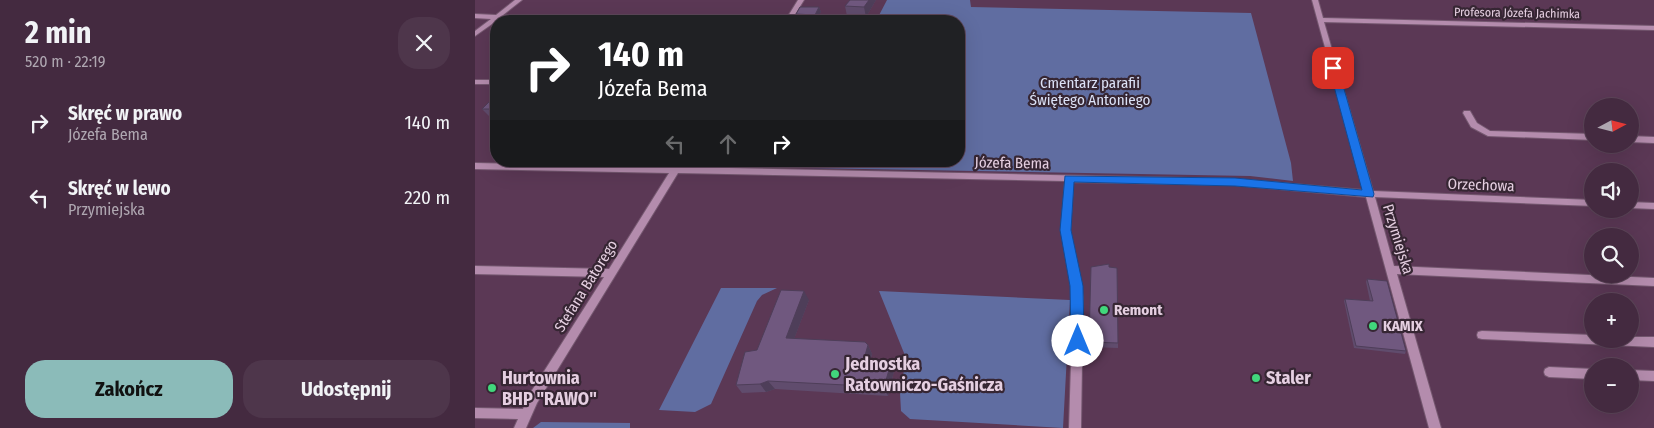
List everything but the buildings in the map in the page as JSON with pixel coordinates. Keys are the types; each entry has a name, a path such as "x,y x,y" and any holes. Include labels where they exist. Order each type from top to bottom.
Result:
{"street":[{"path":"500,15 519,0"},
{"path":"792,15 801,0"},
{"name":"Przymiejska","path":"1315,0 1435,428"},
{"path":"475,16 490,17"},
{"name":"Profesora Józefa Jachimka","path":"1320,20 1654,28"},
{"path":"475,34 490,22"},
{"path":"475,82 490,82"},
{"path":"1467,113 1474,125 1489,133 1584,137"},
{"path":"1639,139 1654,140"},
{"name":"Józefa Bema","path":"475,166 490,166"},
{"name":"Józefa Bema","path":"515,167 1235,182 1369,194"},
{"name":"Stefana Batorego","path":"520,428 533,399 677,167"},
{"path":"1069,178 1066,230 1078,298 1075,428"},
{"name":"Orzechowa","path":"1369,194 1584,204"},
{"path":"1639,205 1654,206"},
{"path":"475,270 611,273"},
{"path":"1392,270 1654,282"},
{"path":"1482,335 1654,342"},
{"path":"1549,372 1584,374"},
{"path":"1639,375 1654,376"},
{"path":"475,413 526,414"}],"green space":[{"name":"Cmentarz parafii Świętego Antoniego","path":"887,0 970,0 971,7 1251,13 1291,163 1293,181 1250,176 749,167 965,167 965,15 879,15"},
{"path":"721,288 777,288 762,295 757,301 711,404 695,412 659,410"},
{"path":"879,291 1070,300 1063,428 910,419 901,411 900,393 906,358"},
{"path":"541,422 630,423 630,428 533,428"}],"place":[{"name":"Remont","path":"1104,310"},
{"name":"KAMIX","path":"1373,326"},
{"name":"Jednostka Ratowniczo-Gaśnicza","path":"835,374"},
{"name":"Staler","path":"1256,378"},
{"name":"Hurtownia BHP \"RAWO\"","path":"492,388"}],"route":[{"path":"1078,341 1077,286 1067,244 1066,230 1069,178 1235,182 1369,194 1333,68"}]}
